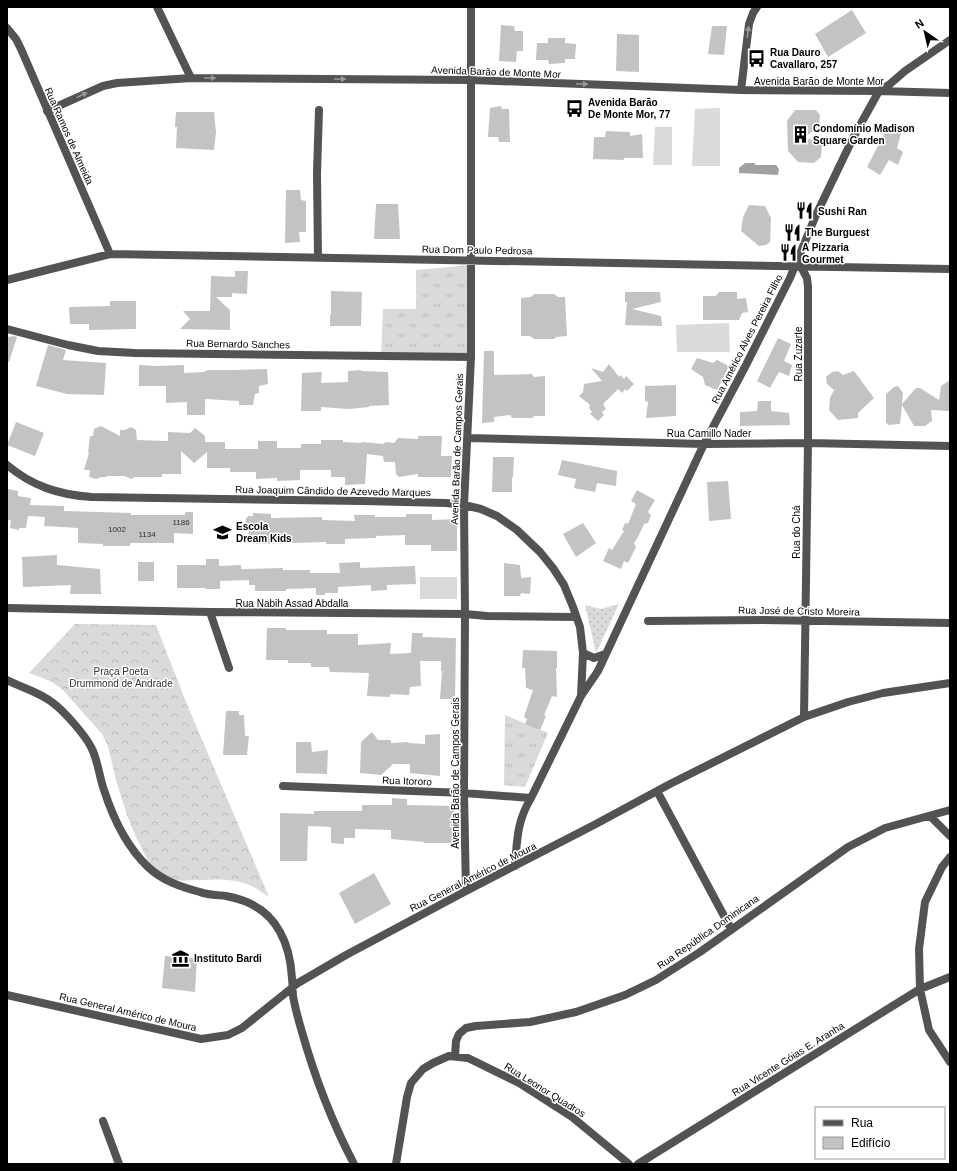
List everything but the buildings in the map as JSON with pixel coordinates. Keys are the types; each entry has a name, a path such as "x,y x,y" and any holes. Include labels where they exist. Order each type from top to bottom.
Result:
{"street":[{"path":"157,7 191,78"},
{"name":"Avenida Barão de Campos Gerais","path":"466,891 464,793 464,505 471,357 471,7"},
{"path":"741,90 749,24 757,7"},
{"name":"Rua Ramos de Almeida","path":"7,28 16,39 110,254"},
{"name":"Rua Américo Alves Pereira Filho","path":"605,654 704,444 798,267 816,215 854,136 879,91 950,40"},
{"name":"Avenida Barão de Monte Mor","path":"47,111 103,86 117,83 191,78 471,80 741,90 950,93"},
{"path":"318,257 316,173 319,110"},
{"name":"Rua Dom Paulo Pedrosa","path":"7,280 110,254 950,269"},
{"name":"Rua Zuzarte","path":"798,267 807,278 808,287 808,443"},
{"name":"Rua Bernardo Sanches","path":"7,329 68,345 98,351 135,353 471,357"},
{"name":"Rua Camillo Nader","path":"468,438 704,444 808,443 950,446"},
{"name":"Rua do Chá","path":"804,717 808,443"},
{"name":"Rua Joaquim Cândido de Azevedo Marques","path":"7,465 32,482 61,493 75,496 446,503 482,509 497,516 517,530 540,552 564,585 580,627 583,653 581,696"},
{"name":"Rua Nabih Assad Abdalla","path":"7,608 210,612 465,614 487,616 576,617"},
{"path":"210,612 229,668"},
{"name":"Rua José de Cristo Moreira","path":"648,621 950,623"},
{"path":"583,653 594,658 605,654"},
{"name":"Rua Joaquim Cândido de Azevedo Marques","path":"515,866 519,824 524,810 581,696 598,671 605,654"},
{"path":"7,680 46,697 55,704 82,734 91,747 96,760 103,790 114,817 131,848 148,867 164,879 185,888 202,893 236,899 261,909 271,918 280,931 287,949 292,971 294,1000 311,1062 334,1124 354,1164"},
{"name":"Rua General Américo de Moura","path":"7,995 201,1039 228,1035 242,1028 293,988 346,955 657,791 804,717 848,702 883,693 950,683"},
{"name":"Rua Itororo","path":"283,786 464,793 531,798"},
{"path":"657,791 731,929"},
{"name":"Rua República Dominicana","path":"455,1056 457,1038 466,1028 530,1022 576,1012 625,995 662,976 700,952 848,847 885,828 950,810"},
{"path":"930,816 950,836"},
{"path":"950,857 942,867 925,902 919,949 920,989 929,1030 950,1062"},
{"name":"Rua Vicente Góias E. Aranha","path":"638,1164 920,989 950,977"},
{"path":"396,1164 407,1097 411,1083 423,1069 449,1056 455,1056"},
{"name":"Rua Leonor Quadros","path":"455,1056 468,1058 519,1083 572,1117 629,1164"},
{"path":"103,1121 119,1164"}],"green space":[{"path":"720,108 720,166 692,166 695,109"},
{"path":"655,127 672,127 672,165 653,165"},
{"path":"471,265 471,357 381,356 383,309 416,309 416,270"},
{"path":"729,323 730,352 677,352 676,325"},
{"path":"420,577 457,577 457,599 420,599"},
{"path":"619,604 596,653 585,605 601,609"},
{"name":"Praça Poeta Drummond de Andrade","path":"75,624 156,625 186,702 269,897 247,884 236,881 171,880 160,878 147,859 135,835 116,780 108,746 102,734 62,689 50,681 29,673"},
{"path":"505,715 548,733 525,787 504,785"}],"shaded area":[{"path":"745,163 754,163 756,165 776,165 779,169 778,175 739,173 739,168"}],"place":[{"name":"Rua Dauro Cavallaro, 257","path":"757,58"},
{"name":"Avenida Barão De Monte Mor, 77","path":"575,108"},
{"name":"Condomínio Madison Square Garden","path":"800,134"},
{"name":"Sushi Ran","path":"805,211"},
{"name":"The Burguest","path":"792,232"},
{"name":"A Pizzaria Gourmet","path":"789,253"},
{"name":"Escola Dream Kids","path":"223,532"},
{"name":"Instituto Bardi","path":"181,958"}]}
